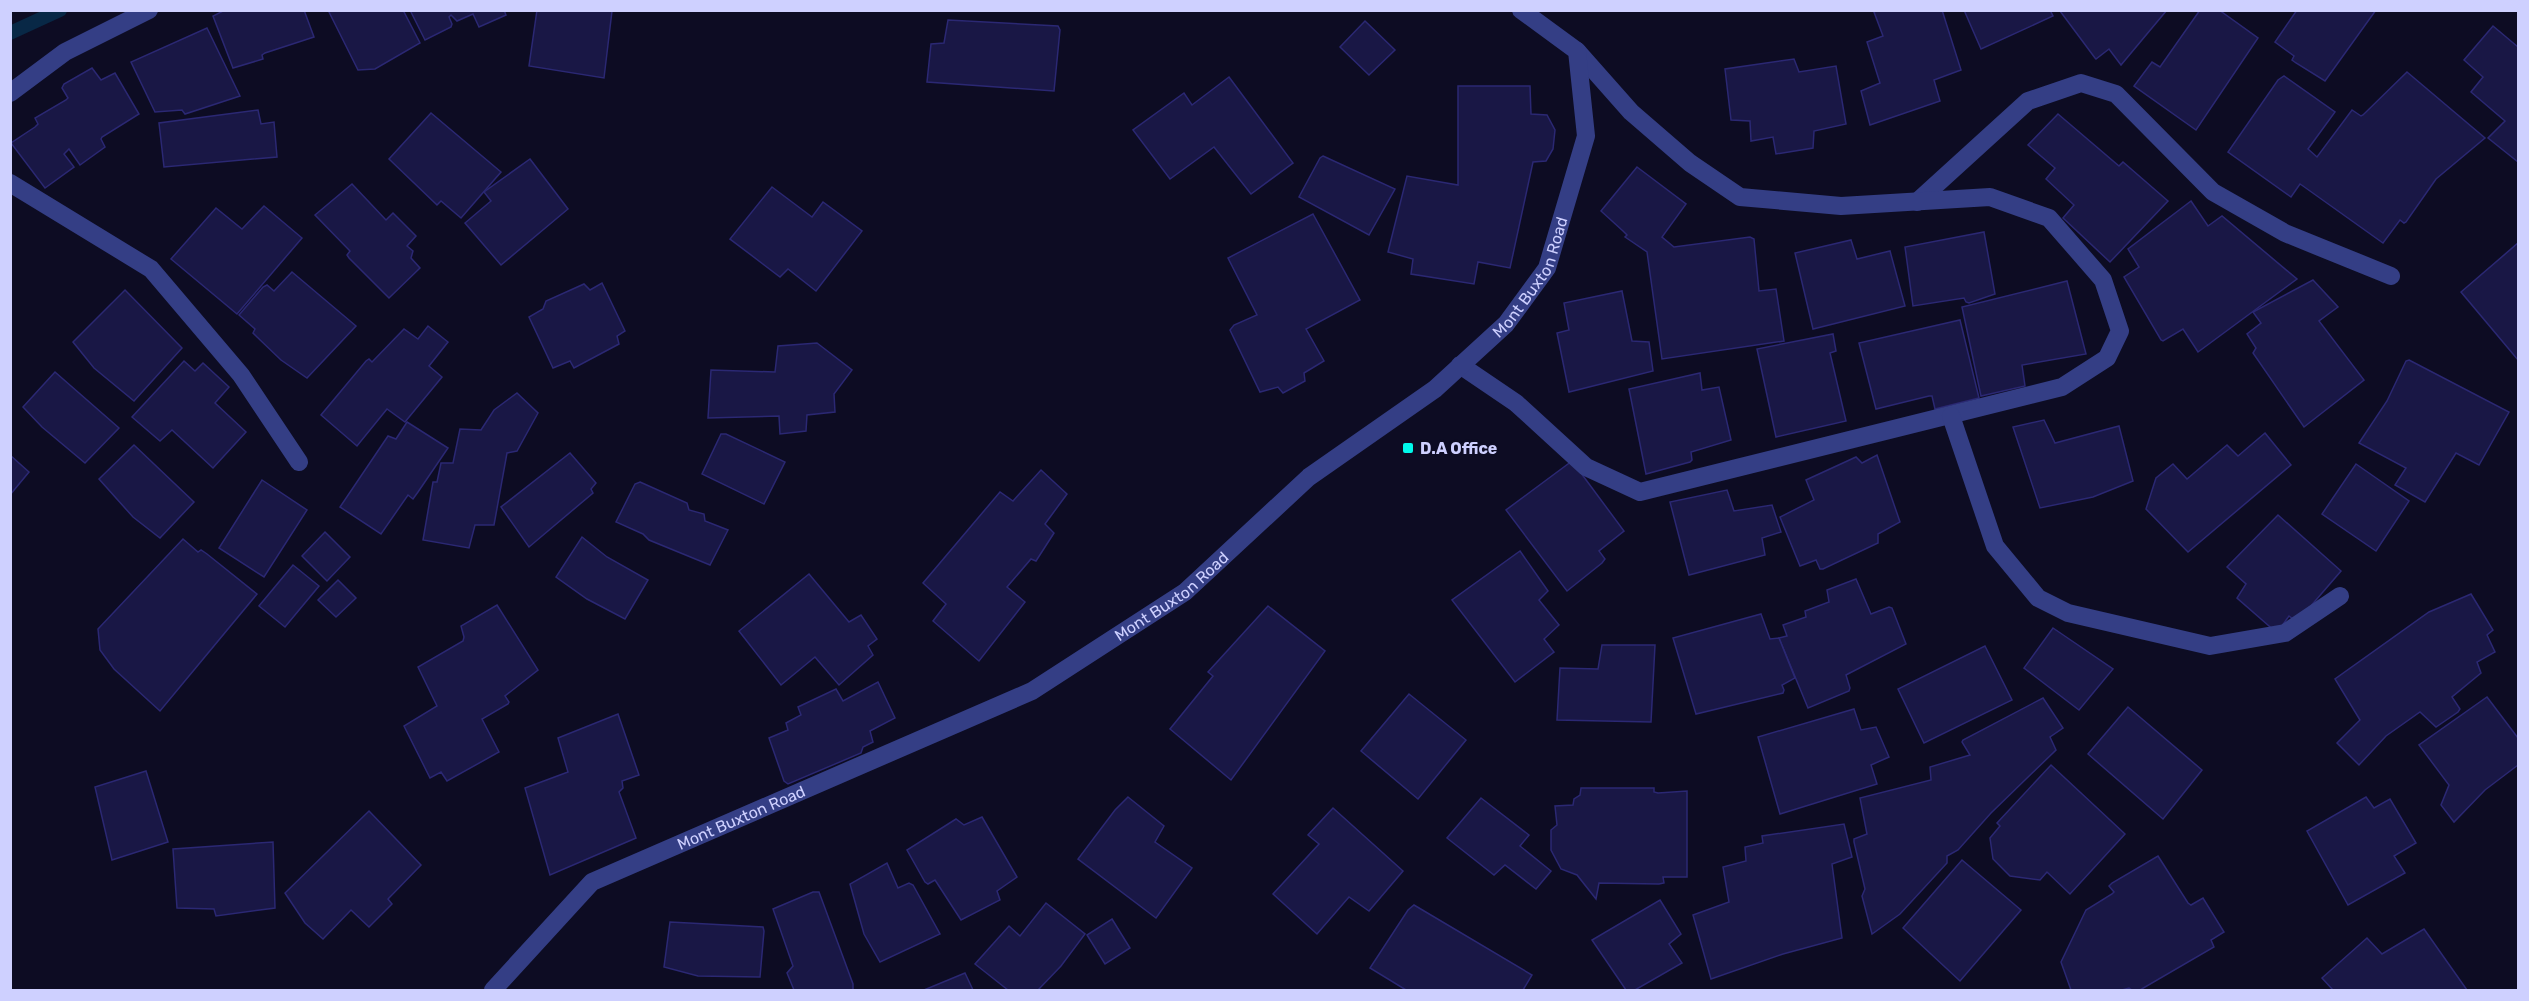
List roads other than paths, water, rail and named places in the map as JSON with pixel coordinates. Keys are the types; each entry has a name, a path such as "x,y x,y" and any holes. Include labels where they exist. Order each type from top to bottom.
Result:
{"street":[{"path":"1460,365 1516,403 1586,467 1640,492 2062,387 2107,358 2120,331 2103,280 2049,218 1990,197 1841,206 1740,197 1690,163 1631,112 1577,51 1521,10"},
{"path":"10,93 65,52 144,11"},
{"name":"Mont Buxton Road","path":"493,990 592,882 822,783 1041,684 1185,592 1309,477 1435,389 1506,324 1547,268 1586,136 1577,51"},
{"path":"1917,202 2028,101 2080,83 2116,94 2213,192 2285,233 2391,276"},
{"path":"10,183 151,269 241,375 299,462"},
{"path":"1951,416 1995,546 2038,598 2068,613 2210,646 2285,633 2340,596"}],"waterway":[{"path":"10,33 60,10"}],"place":[{"name":"D.A Office","path":"1408,448"}]}
